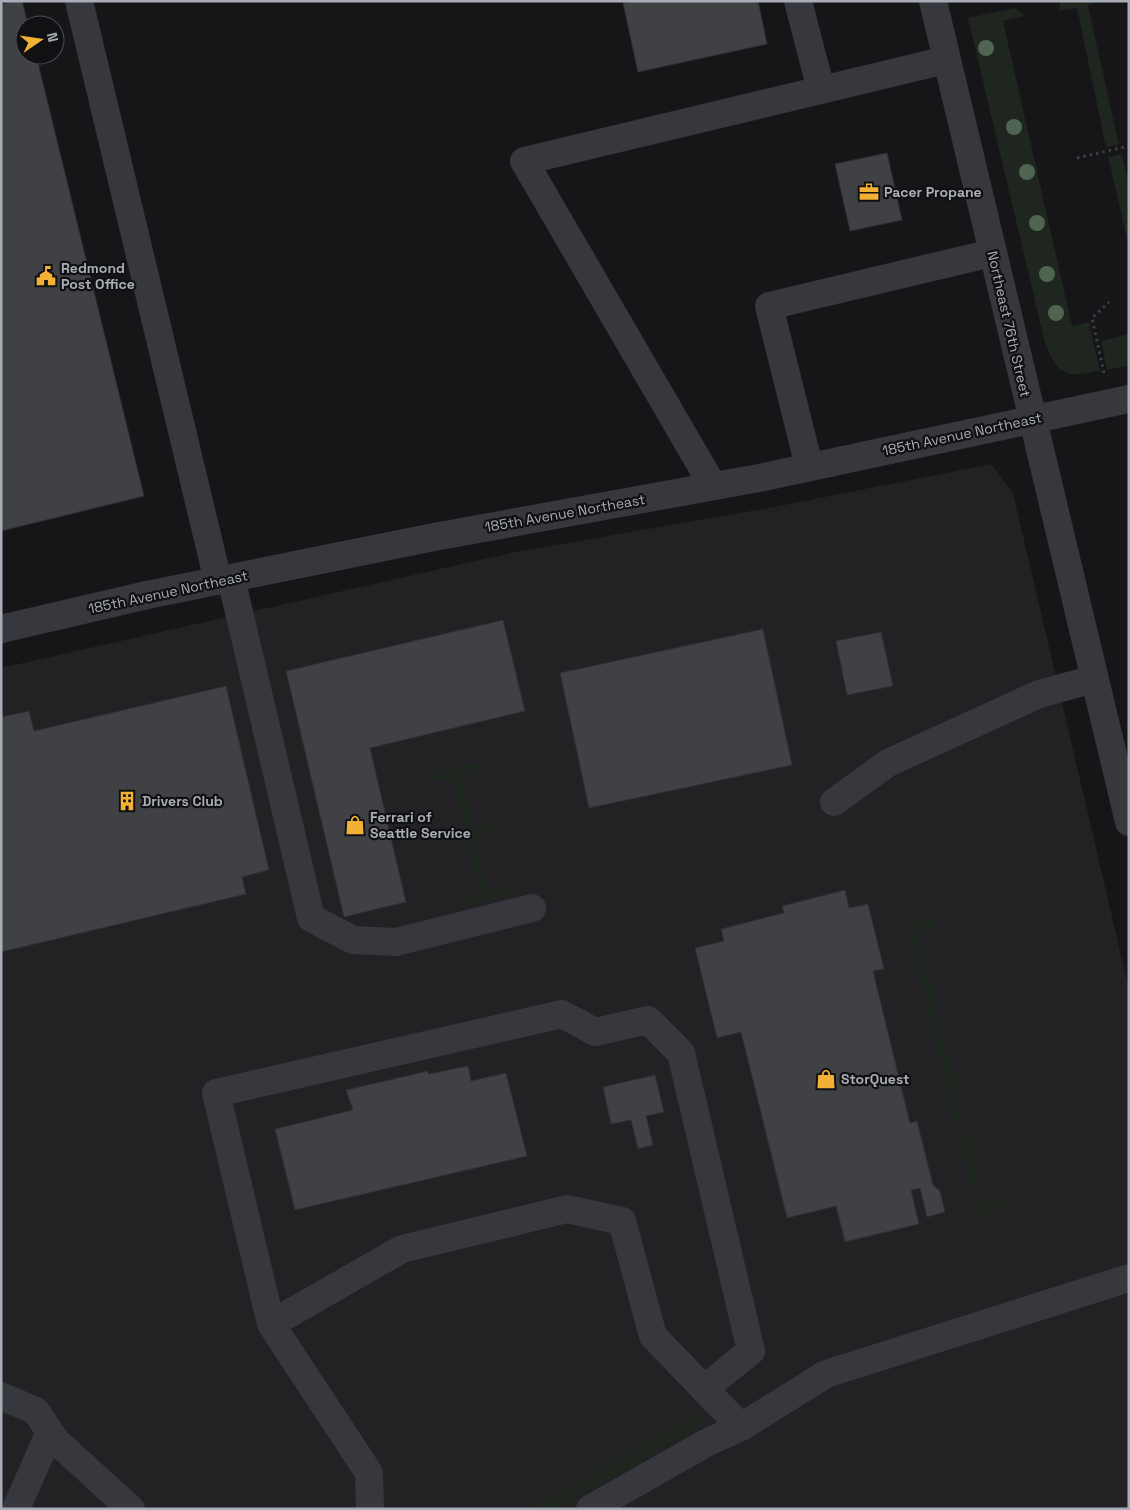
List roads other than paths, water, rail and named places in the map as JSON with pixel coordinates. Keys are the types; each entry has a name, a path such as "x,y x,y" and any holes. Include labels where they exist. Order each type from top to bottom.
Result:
{"street":[{"path":"79,1 311,918 353,940 396,942 532,908"},
{"path":"798,1 821,90"},
{"name":"Northeast 76th Street","path":"932,1 1129,822"},
{"path":"712,486 524,161 946,60"},
{"path":"809,466 770,306 992,253"},
{"name":"185th Avenue Northeast","path":"1,629 225,579 434,537 712,486 1129,399"},
{"path":"834,802 888,763 1039,694 1094,678"},
{"path":"370,1509 369,1474 271,1324 216,1093 562,1014 595,1032 648,1020 681,1053 752,1351 704,1389"},
{"path":"271,1324 402,1249 567,1209 622,1222 653,1336 741,1427"},
{"path":"590,1509 708,1442 741,1427 826,1374 1000,1320 1054,1300 1129,1278"},
{"path":"1,1396 36,1411 56,1441 131,1509"},
{"path":"16,1509 50,1432"}],"place":[{"name":"Pacer Propane","path":"869,192"},
{"name":"Redmond Post Office","path":"46,276"},
{"name":"Drivers Club","path":"127,801"},
{"name":"Ferrari of Seattle Service","path":"355,825"},
{"name":"StorQuest","path":"826,1079"}]}
